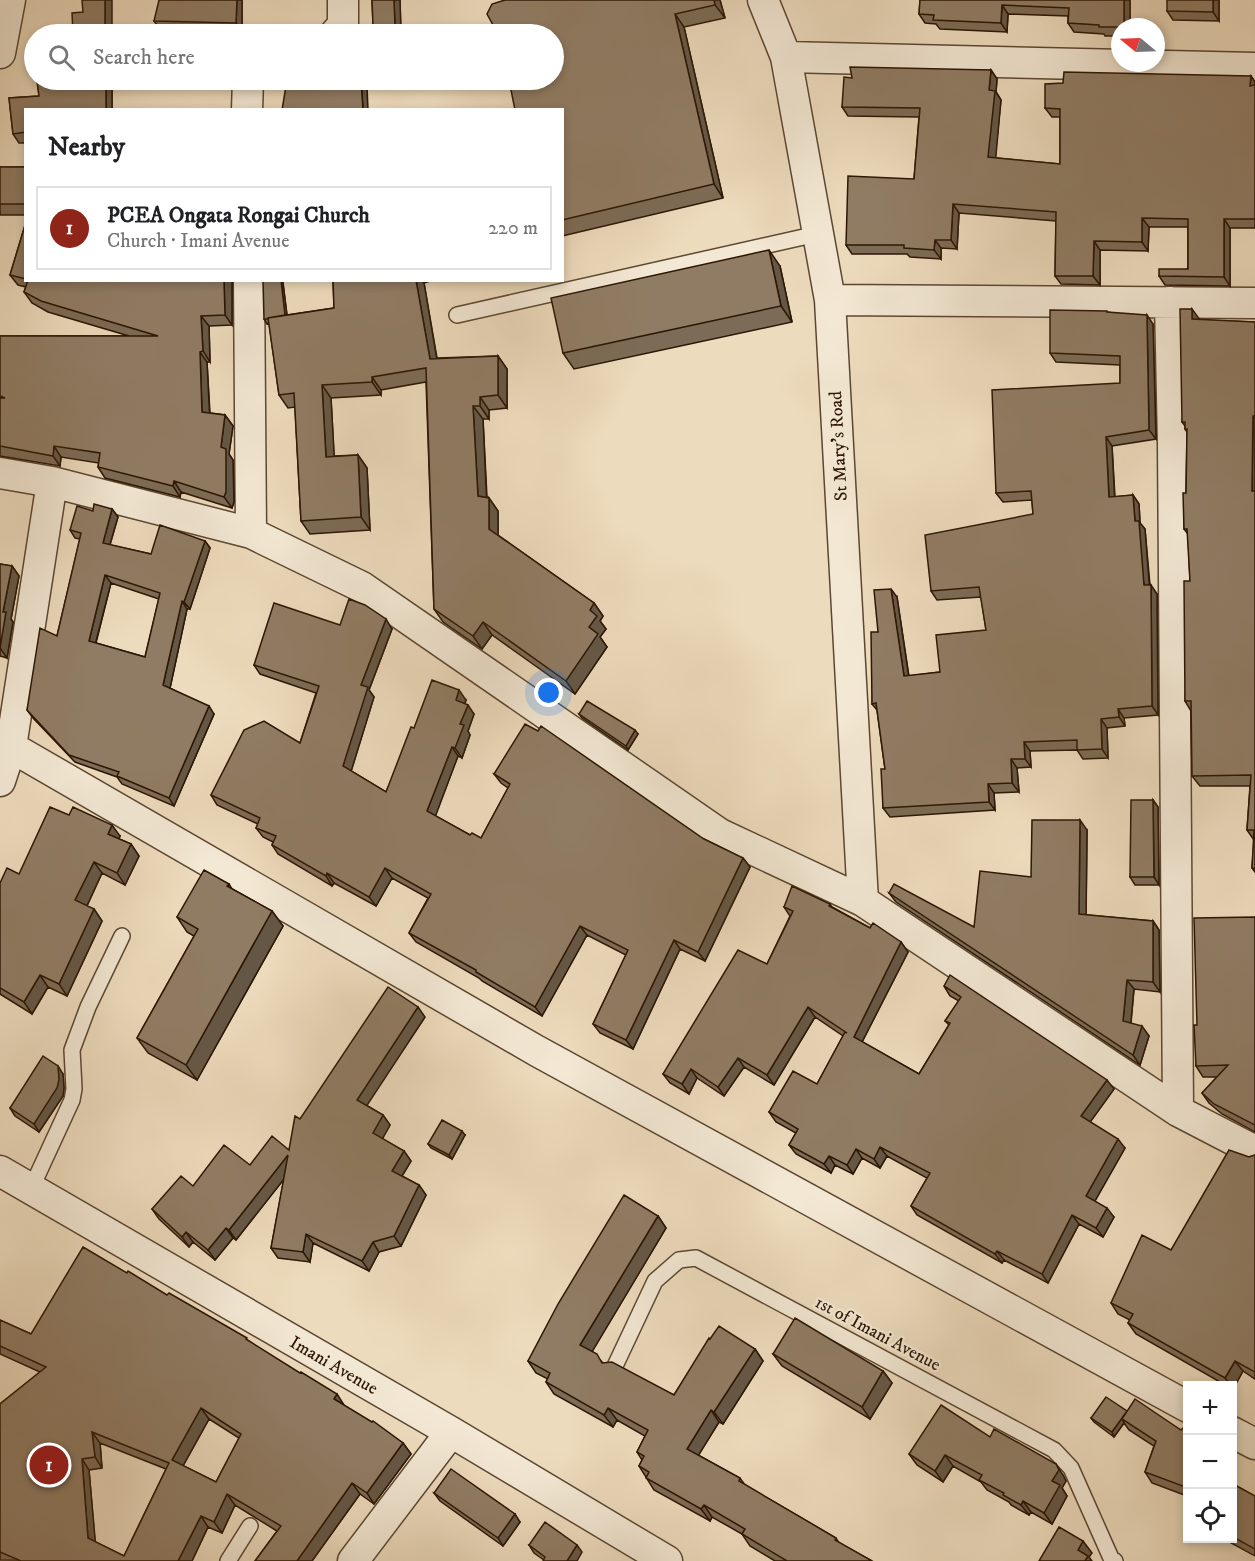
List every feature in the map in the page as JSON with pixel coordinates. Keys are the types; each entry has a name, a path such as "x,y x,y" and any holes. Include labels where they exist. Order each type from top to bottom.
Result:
{"street":[{"path":"0,53 10,0"},
{"path":"343,0 343,24"},
{"name":"St Mary's Road","path":"763,0 786,57 830,300 863,901"},
{"path":"786,57 1255,68"},
{"path":"248,90 248,108"},
{"path":"249,282 251,533"},
{"path":"830,300 1255,303"},
{"path":"1170,302 1178,1111"},
{"path":"0,473 52,482 251,533 362,587 720,834 863,901 1178,1111 1255,1150"},
{"path":"0,781 11,747 52,482"},
{"path":"11,747 537,1051 1183,1404"},
{"name":"Imani Avenue","path":"0,1171 451,1432 667,1561"},
{"path":"353,1561 451,1432"},
{"path":"1237,1434 1255,1444"}],"lane":[{"path":"457,315 817,234"},
{"path":"31,1190 72,1100 74,1089 72,1050 88,1007 122,936"},
{"name":"1st of Imani Avenue","path":"615,1366 655,1281 679,1260 696,1258 1054,1450 1071,1468 1115,1561"},
{"path":"228,1561 250,1526"}],"building":[{"path":"82,0 105,0 105,24 73,24 72,13 83,12"},
{"path":"159,0 237,0 236,23 154,21"},
{"path":"372,0 394,0 395,24 373,24"},
{"path":"505,0 714,0 715,5 675,14 714,184 564,220 564,108 515,108 511,90 564,90 564,24 492,24 487,14 492,4"},
{"path":"920,0 1124,0 1124,18 1111,18 1111,27 1068,23 1069,8 1002,5 1001,23 933,20 934,15 919,14"},
{"path":"1167,0 1213,0 1213,12 1167,11"},
{"path":"850,67 991,70 989,90 995,91 988,157 1060,164 1060,109 1045,108 1045,84 1063,83 1064,72 1251,76 1250,86 1255,85 1255,219 1224,219 1224,277 1159,276 1159,269 1188,269 1188,219 1142,218 1142,242 1094,241 1093,276 1055,276 1056,212 953,204 951,240 935,240 934,250 904,248 904,245 846,245 848,176 914,179 920,108 842,107 844,77 852,78"},
{"path":"38,90 106,90 106,108 24,108 24,132 13,134 9,98 39,96"},
{"path":"285,90 362,90 363,108 282,108"},
{"path":"0,167 24,167 24,204 0,204"},
{"path":"24,229 24,278 10,275"},
{"path":"769,250 781,306 563,353 551,298"},
{"path":"27,282 224,282 225,315 201,316 203,351 200,352 202,412 225,415 221,447 226,449 224,497 174,481 173,486 98,467 100,453 54,446 53,456 0,446 0,398 5,398 0,396 0,336 158,336 41,301 24,292"},
{"path":"263,282 281,282 285,315 264,319"},
{"path":"333,282 416,282 430,359 498,356 498,395 480,397 480,406 473,406 478,496 489,498 489,529 594,603 590,610 597,616 589,627 598,634 566,681 483,622 473,636 434,609 426,368 372,377 372,382 322,385 326,457 358,455 361,517 301,521 294,393 279,395 268,318 334,308"},
{"path":"1180,309 1192,309 1192,319 1255,322 1252,491 1255,491 1255,869 1252,868 1254,830 1247,830 1251,775 1192,776 1191,701 1185,701 1184,581 1190,581 1187,529 1184,529 1183,493 1186,493 1187,429 1185,429 1185,422 1182,422"},
{"path":"1050,310 1107,311 1147,315 1149,430 1106,437 1109,497 1133,495 1135,521 1139,521 1144,585 1151,585 1152,706 1118,709 1119,717 1101,719 1102,749 1077,750 1077,740 1024,742 1025,759 1011,759 1012,783 988,784 989,802 883,808 881,769 885,769 876,703 872,704 871,632 878,632 874,590 891,589 904,676 940,672 936,635 986,630 979,587 931,591 925,535 1033,514 1031,491 996,493 992,390 1120,383 1120,356 1050,353"},
{"path":"94,504 112,509 103,543 151,554 160,525 205,541 184,602 182,601 163,685 209,706 169,798 117,776 119,772 69,755 27,710 40,628 57,636 81,533 70,530 77,506 93,511","holes":["105,575 160,593 145,657 89,641"]},
{"path":"0,564 12,566 3,612 6,612 0,648"},
{"path":"349,599 365,605 386,619 361,685 368,687 343,766 386,792 432,680 459,690 456,700 468,705 460,724 464,725 455,748 452,747 427,811 470,835 472,833 481,838 510,784 494,774 525,724 538,731 541,726 704,839 743,858 698,952 674,940 626,1040 593,1024 628,950 580,926 535,1007 476,970 409,933 431,894 385,868 369,897 327,873 326,876 272,845 276,836 256,828 260,818 211,795 244,730 264,721 300,743 319,686 254,665 274,603 340,625"},
{"path":"587,701 635,730 626,746 579,714"},
{"path":"1131,800 1153,800 1154,877 1130,877"},
{"path":"50,807 69,815 73,807 112,825 108,834 131,844 117,873 94,862 75,900 94,909 59,984 40,975 24,1002 0,988 0,883 7,868 19,874"},
{"path":"1032,820 1080,820 1079,914 1153,921 1153,982 1127,980 1123,1021 1142,1026 1133,1055 889,893 894,884 974,927 980,871 1031,877"},
{"path":"204,870 229,884 227,886 272,911 186,1065 137,1038 198,929 177,917"},
{"path":"792,886 830,904 829,906 870,928 873,923 901,942 854,1037 919,1074 950,1023 945,1021 961,997 944,986 950,975 1107,1080 1081,1116 1118,1139 1086,1196 1107,1208 1096,1228 1072,1215 1042,1274 997,1251 995,1254 911,1206 930,1173 880,1147 874,1159 856,1149 847,1165 829,1156 824,1164 789,1145 798,1129 769,1112 793,1071 817,1084 845,1032 847,1033 808,1007 767,1075 738,1058 718,1087 691,1069 682,1084 663,1074 738,950 767,964 793,911 784,907"},
{"path":"1255,917 1255,1125 1214,1104 1202,1093 1228,1065 1196,1066 1194,918"},
{"path":"388,987 418,1007 357,1100 383,1115 373,1133 404,1151 392,1171 419,1185 394,1236 373,1242 362,1261 306,1234 303,1252 271,1248 288,1155 229,1230 226,1228 208,1250 186,1232 182,1237 152,1209 181,1176 193,1186 224,1145 250,1165 272,1136 289,1150 295,1116 300,1119"},
{"path":"43,1056 58,1066 59,1080 57,1088 34,1124 10,1108"},
{"path":"442,1120 462,1131 449,1155 428,1144"},
{"path":"1229,1150 1249,1157 1255,1155 1255,1372 1235,1361 1225,1378 1128,1323 1133,1314 1111,1303 1142,1235 1171,1250"},
{"path":"624,1195 658,1216 580,1345 597,1354 602,1363 612,1362 674,1395 709,1338 719,1326 755,1349 714,1412 711,1410 687,1449 740,1478 739,1481 872,1561 787,1561 742,1534 745,1529 704,1505 701,1509 646,1478 649,1472 639,1466 644,1456 637,1452 648,1430 608,1408 604,1415 546,1382 550,1373 528,1361 558,1304"},
{"path":"83,1247 247,1338 337,1394 334,1399 373,1421 403,1443 367,1493 352,1483 297,1561 255,1561 281,1526 227,1494 214,1522 201,1516 178,1561 21,1561 0,1552 0,1404 46,1367 0,1346 0,1320 31,1334","holes":["201,1408 241,1434 216,1482 172,1460","92,1432 169,1463 124,1556 88,1538 82,1459 95,1457"]},
{"path":"795,1318 883,1371 862,1407 773,1354"},
{"path":"1106,1397 1127,1411 1112,1432 1091,1418"},
{"path":"1135,1399 1181,1430 1183,1428 1183,1486 1145,1472 1156,1441 1122,1419"},
{"path":"941,1405 990,1437 994,1429 1056,1464 1059,1470 1052,1481 1060,1485 1044,1513 1023,1501 1021,1505 1003,1495 1004,1493 979,1480 982,1475 945,1455 935,1471 909,1454"},
{"path":"451,1469 515,1514 498,1538 434,1493"},
{"path":"1237,1486 1255,1496 1255,1549 1237,1539"},
{"path":"545,1522 577,1545 567,1561 543,1561 545,1557 529,1545"},
{"path":"1059,1527 1083,1541 1078,1550 1088,1556 1085,1561 1039,1561"}],"place":[{"name":"PCEA Ongata Rongai Church","path":"49,1465"}]}
